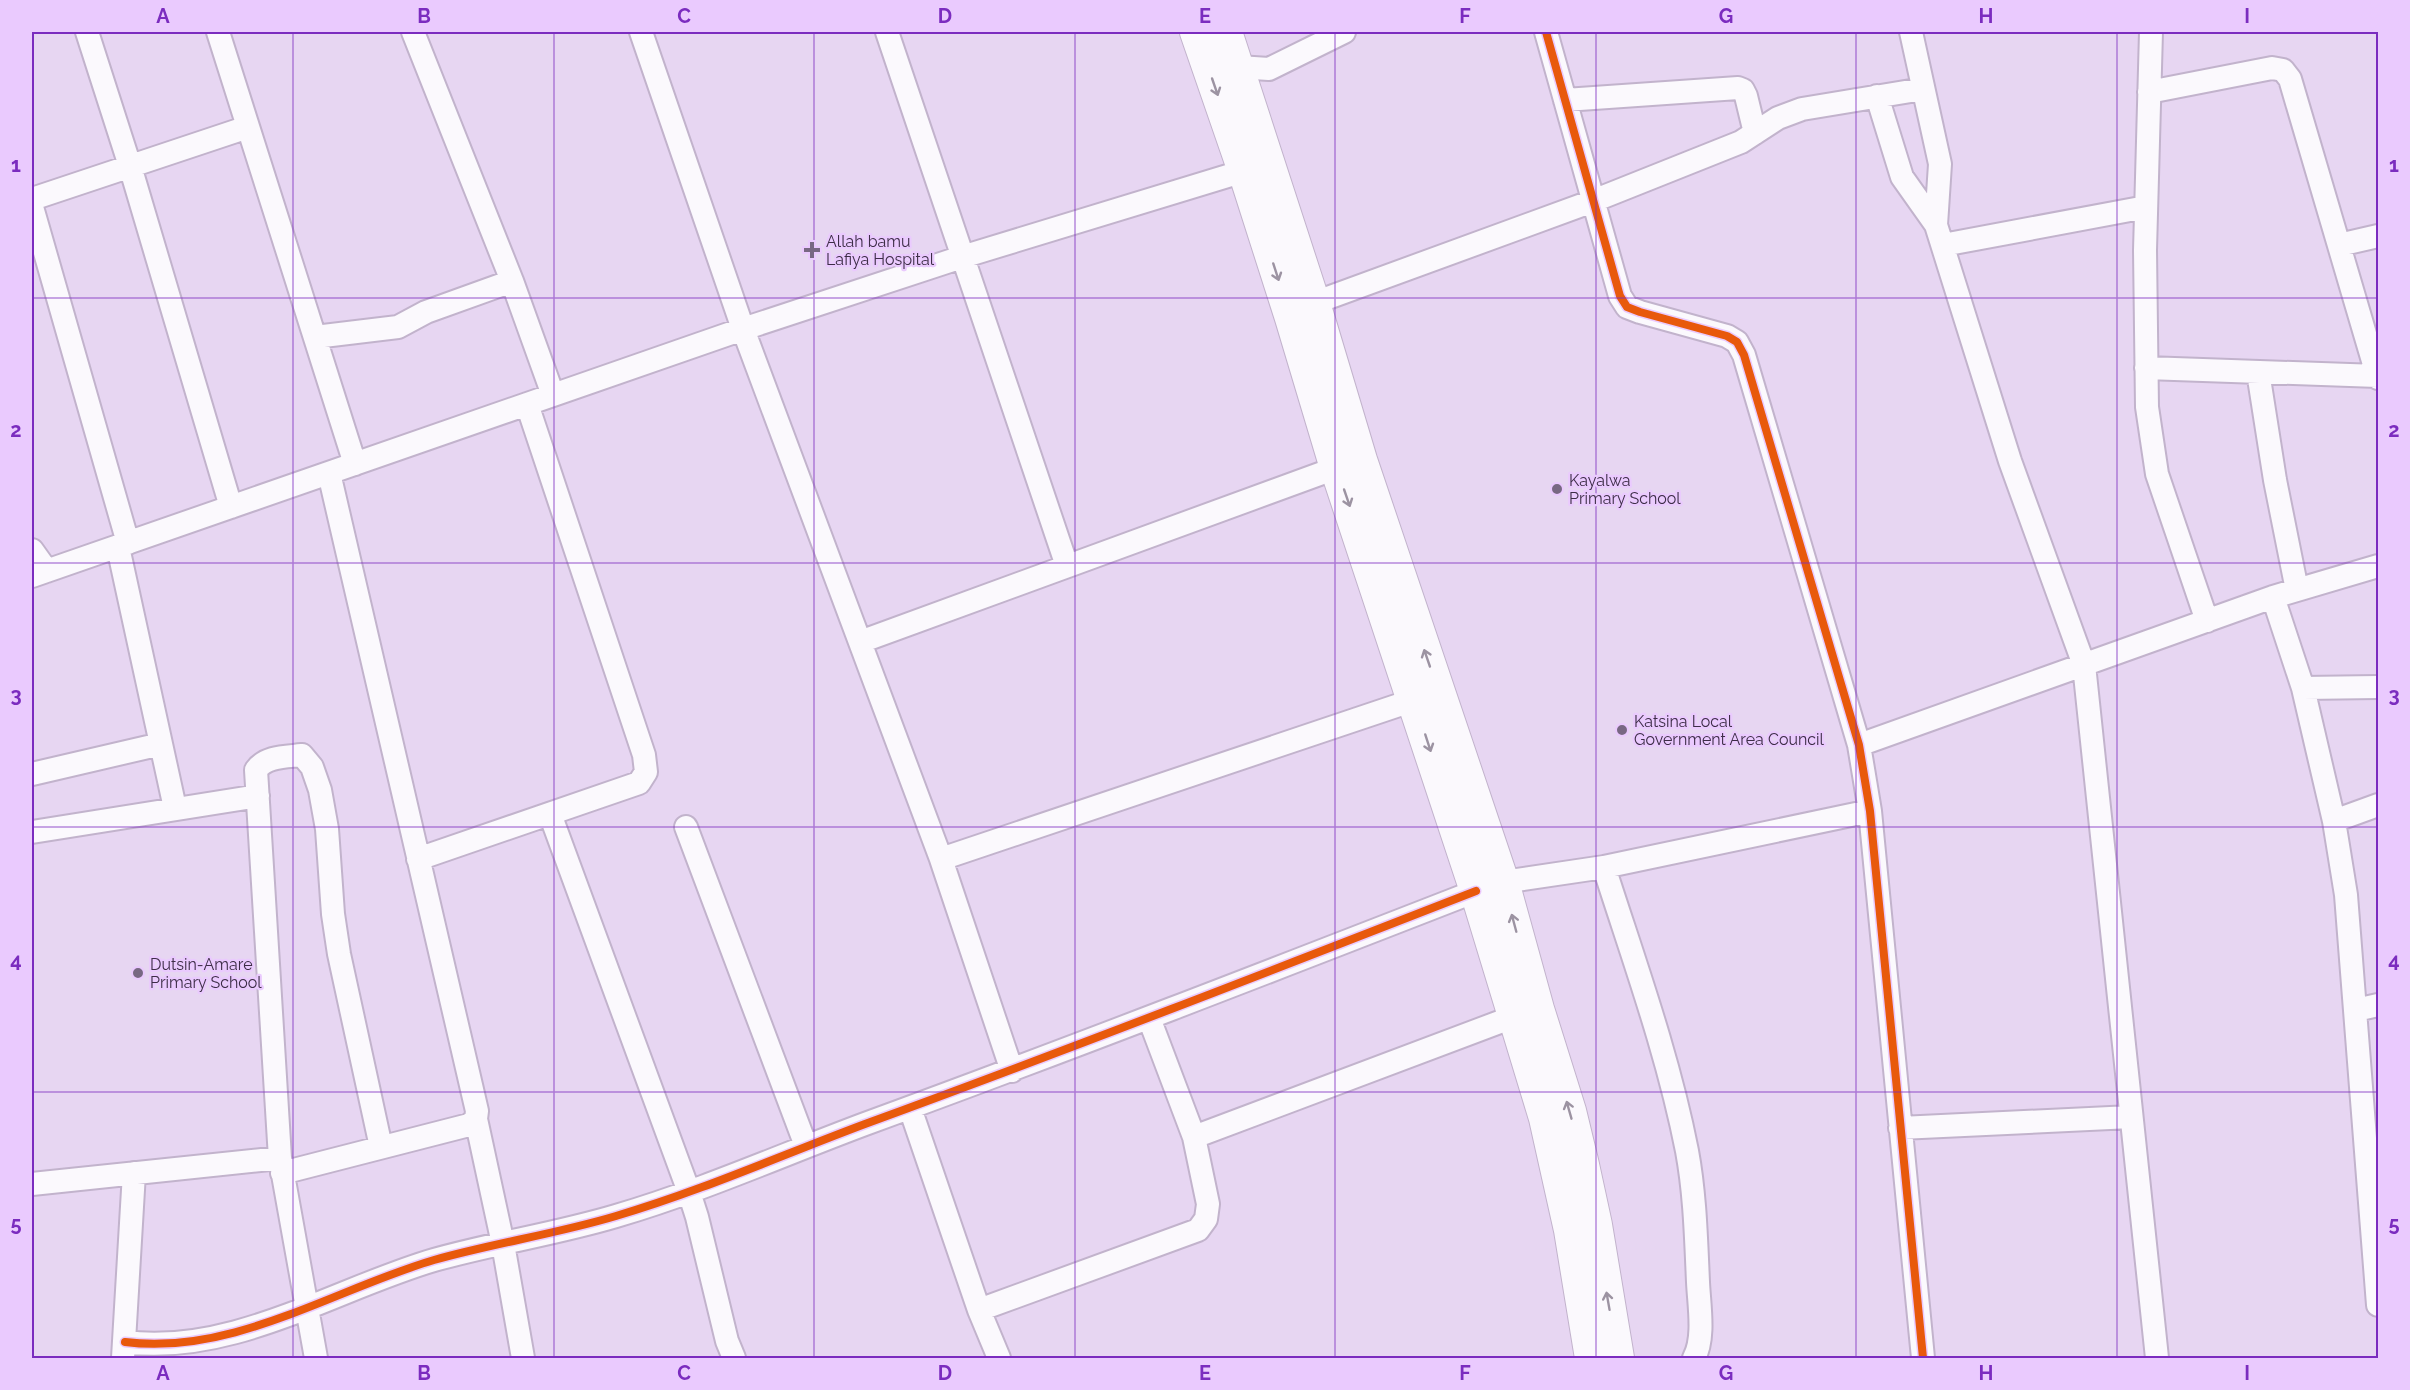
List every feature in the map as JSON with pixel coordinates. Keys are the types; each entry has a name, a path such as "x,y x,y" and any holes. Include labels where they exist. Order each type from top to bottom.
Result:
{"main road":[{"path":"1196,32 1244,171 1336,468 1414,700 1538,1009 1570,1111 1583,1165 1618,1359"},
{"path":"1226,32 1314,303 1489,887 1513,1017 1545,1118 1558,1171 1591,1359"}],"street":[{"path":"87,32 130,166 231,507"},
{"path":"218,32 355,464"},
{"path":"413,32 512,281 553,395"},
{"path":"641,32 743,329 941,859 1012,1071"},
{"path":"887,32 1067,566"},
{"path":"1238,67 1269,69 1344,32"},
{"path":"1545,32 1620,296 1627,306 1727,336 1737,342 1744,355 1858,745 1870,811 1923,1359"},
{"path":"1911,32 1940,165 1939,235"},
{"path":"2151,32 2146,207 2147,407 2157,474 2207,621"},
{"path":"2146,368 2378,377 2290,79 2283,70 2272,68 2149,92"},
{"path":"1565,100 1738,88 1743,90 1746,96 1755,133"},
{"path":"1314,303 1593,201 1741,142 1778,118 1802,109 1923,89"},
{"path":"1877,96 1902,177 1939,235 2010,461 2084,665 2157,1359"},
{"path":"32,199 248,127"},
{"path":"32,550 40,574 743,329 962,257 1244,171"},
{"path":"32,207 123,545 175,808"},
{"path":"1939,235 2146,207"},
{"path":"2339,245 2379,236"},
{"path":"315,337 398,327 426,312 512,281"},
{"path":"2258,372 2275,480 2297,590"},
{"path":"418,859 639,783 646,772 644,754 527,405"},
{"path":"860,642 1336,468"},
{"path":"329,473 477,1111 476,1119 503,1244 523,1359"},
{"path":"1858,745 2273,597 2379,566"},
{"path":"2273,597 2303,688 2334,821 2346,895 2379,1305"},
{"path":"2303,688 2379,687"},
{"path":"941,859 1414,700"},
{"path":"32,774 161,744"},
{"path":"316,1359 281,1166 256,770 269,760 302,755 309,760 320,790 327,829 333,914 339,954 381,1148"},
{"path":"32,832 258,796"},
{"path":"2334,821 2379,805"},
{"path":"134,1173 124,1350 174,1345 230,1333 307,1308 356,1287 433,1261 615,1216 689,1192 806,1146 1012,1071 1489,887 1604,867 1870,811"},
{"path":"550,814 689,1192 727,1341 734,1359"},
{"path":"686,827 806,1146"},
{"path":"1604,867 1671,1080 1687,1152 1696,1222 1699,1313 1698,1350 1694,1359"},
{"path":"2356,1010 2379,1005"},
{"path":"1194,1137 1513,1017"},
{"path":"979,1310 1198,1230 1206,1219 1208,1204 1194,1137 1149,1018"},
{"path":"910,1108 979,1310 999,1359"},
{"path":"1900,1128 2131,1117"},
{"path":"32,1184 134,1173 281,1166 381,1148 469,1125 476,1119"}],"cycle path":[{"path":"1546,32 1620,296 1627,307 1640,312 1727,336 1737,342 1744,355 1859,745 1870,811 1923,1358"},
{"path":"125,1342 165,1344 204,1339 244,1330 434,1260 593,1222 648,1206 1095,1038 1476,891"}],"place":[{"name":"Allah bamu Lafiya Hospital","path":"812,250"},
{"name":"Kayalwa Primary School","path":"1557,489"},
{"name":"Katsina Local Government Area Council","path":"1622,730"},
{"name":"Dutsin-Amare Primary School","path":"138,973"}]}
